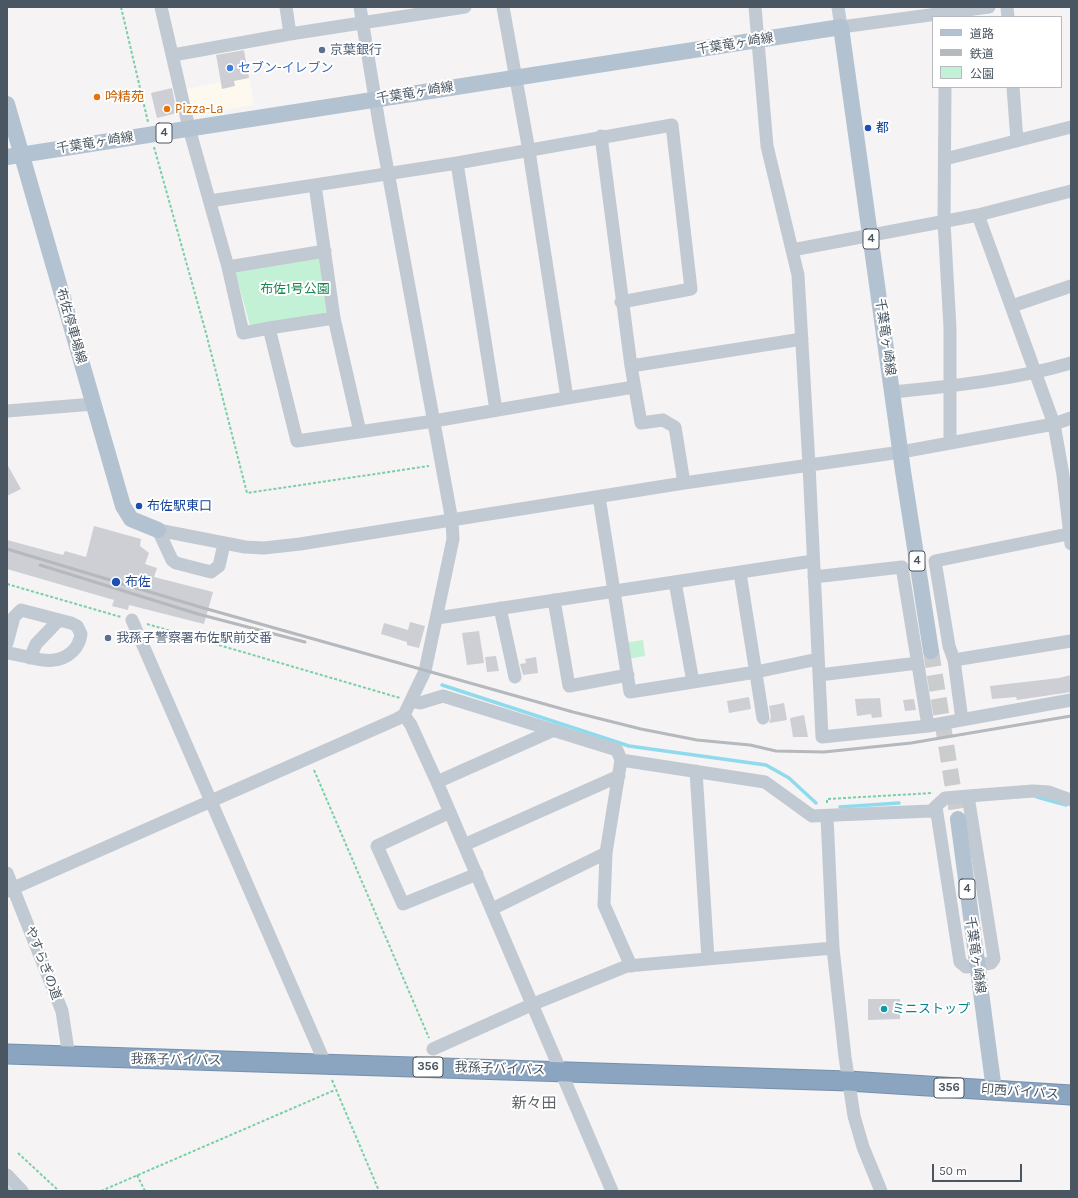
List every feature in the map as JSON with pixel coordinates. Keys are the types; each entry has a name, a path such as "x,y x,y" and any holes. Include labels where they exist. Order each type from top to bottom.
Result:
{"highway":[{"name":"我孫子バイパス","path":"7,1054 70,1057 326,1063 848,1081"},
{"name":"印西バイパス","path":"848,1081 1071,1095"}],"main road":[{"name":"千葉竜ヶ崎線","path":"14,156 841,27 901,452 931,651"},
{"name":"布佐停車場線","path":"7,104 14,156 94,404 119,494 126,513 137,522 158,530"},
{"name":"千葉竜ヶ崎線","path":"958,819 976,967 994,1090"}],"street":[{"path":"161,7 189,128 228,267 243,333 334,318"},
{"path":"286,7 290,34"},
{"path":"10,889 397,719 404,715 421,681 437,618 453,539 452,521 388,173 360,7"},
{"path":"173,55 290,34 362,24 434,9 465,7"},
{"path":"503,7 529,151 567,398"},
{"path":"755,7 767,146 798,275 822,737 928,726 1071,700"},
{"path":"838,7 841,27 988,7"},
{"path":"945,88 944,222 950,328 950,442"},
{"path":"1013,88 1017,141"},
{"path":"210,201 458,163 529,151 601,136 672,125 691,289 621,302"},
{"path":"945,159 1071,126"},
{"path":"601,136 621,302 641,423 663,420 675,427 684,483"},
{"path":"458,163 496,410"},
{"path":"314,185 334,318 360,432"},
{"path":"792,250 978,215 1071,192"},
{"path":"962,720 954,660 948,646 935,561 1070,539 1067,475 1054,424 978,215"},
{"path":"228,267 325,251"},
{"path":"1012,306 1071,286"},
{"path":"269,328 297,441 434,421 634,387"},
{"path":"631,366 802,339"},
{"path":"893,392 950,386 1035,374 1071,363"},
{"path":"7,411 94,404"},
{"path":"158,530 224,544 264,548 286,546 452,521 684,483 901,452 1054,424 1071,418"},
{"path":"599,497 630,692 756,672 818,659"},
{"path":"158,530 172,560 176,563 211,572 219,566 224,544"},
{"path":"437,618 813,561"},
{"path":"814,577 902,567 928,726"},
{"path":"740,572 763,718"},
{"path":"675,582 693,682"},
{"path":"554,600 569,686 628,675"},
{"path":"500,608 515,677"},
{"path":"7,643 14,617 21,610 71,623 79,630 80,640 76,647 68,655 60,659 51,661 7,653"},
{"path":"30,658 36,644 59,620"},
{"path":"132,620 326,1063"},
{"path":"954,660 1071,641"},
{"path":"819,675 918,663"},
{"path":"411,701 420,703 443,696 618,750 621,760 606,853 604,905 631,966"},
{"path":"404,715 411,725 437,782 531,1005 612,1191"},
{"path":"437,782 554,730"},
{"path":"621,760 765,782 812,816 931,810 945,798 1033,791 1049,792 1071,800"},
{"path":"696,771 708,959"},
{"path":"464,845 619,776"},
{"path":"936,807 960,962 966,967 976,967 991,963 994,959 968,796"},
{"path":"450,812 377,846 403,904 477,874"},
{"path":"828,816 833,948 848,1081 854,1116 863,1147 881,1191"},
{"path":"492,910 606,853"},
{"name":"やすらぎの道","path":"7,873 10,889 62,1011 70,1057"},
{"path":"433,1048 531,1005 631,966 833,948"},
{"path":"7,1176 22,1191"}],"path":[{"path":"121,7 149,127"},
{"path":"153,144 206,333 247,493 442,464"},
{"path":"7,584 411,701"},
{"path":"309,757 433,1048"},
{"path":"828,816 827,799 938,792"},
{"path":"326,1063 335,1090 379,1191"},
{"path":"101,1191 335,1090"},
{"path":"18,1153 59,1191"},
{"path":"137,1175 145,1191"}],"shaded area":[{"path":"244,48 254,105 192,115 186,89 220,82 215,53"}],"green space":[{"name":"布佐1号公園","path":"321,257 329,312 250,325 235,271"},
{"path":"643,640 645,656 628,659 625,643"}],"building":[{"path":"244,50 249,78 234,81 235,86 222,89 216,55"},
{"path":"172,88 177,113 157,118 151,93"},
{"path":"7,464 21,489 7,496"},
{"path":"94,526 141,539 140,546 149,553 145,564 157,568 154,577 213,592 204,624 129,605 128,610 112,606 114,600 7,569 7,540 63,555 65,551 86,557"},
{"path":"410,622 425,626 419,648 407,645 407,642 381,634 384,623 408,630"},
{"path":"479,631 484,663 467,665 462,633"},
{"path":"496,656 499,671 487,672 485,657"},
{"path":"536,657 538,673 523,675 520,664 526,663 525,659"},
{"path":"1071,675 1071,692 1017,700 1016,697 992,699 990,686 1059,678"},
{"path":"749,697 751,709 729,713 727,701"},
{"path":"880,698 882,717 872,718 871,714 857,716 855,699"},
{"path":"914,699 916,710 905,711 903,700"},
{"path":"784,703 787,720 769,723 771,717 769,706"},
{"path":"804,715 808,737 793,737 790,718"},
{"name":"ミニストップ","path":"868,999 900,999 900,1019 868,1020"}],"waterway":[{"path":"442,685 629,746 766,765 789,778 816,803"},
{"path":"1037,797 1066,805"},
{"path":"840,807 899,803"},
{"path":"7,1188 10,1191"}],"tunnel":[{"path":"931,651 958,819"}],"railway":[{"path":"7,549 200,607 573,712 641,729 697,740 750,745 776,751 824,752 911,743 1071,716"},
{"path":"40,565 198,614 305,642"}],"place":[{"name":"京葉銀行","path":"322,50"},
{"name":"セブン-イレブン","path":"230,68"},
{"name":"吟精苑","path":"97,97"},
{"name":"Pizza-La","path":"167,109"},
{"name":"都","path":"868,128"},
{"name":"布佐駅東口","path":"139,506"},
{"name":"布佐","path":"116,582"},
{"name":"我孫子警察署布佐駅前交番","path":"108,638"},
{"name":"ミニストップ","path":"884,1009"}],"district":[{"name":"新々田","path":"534,1104"}]}
